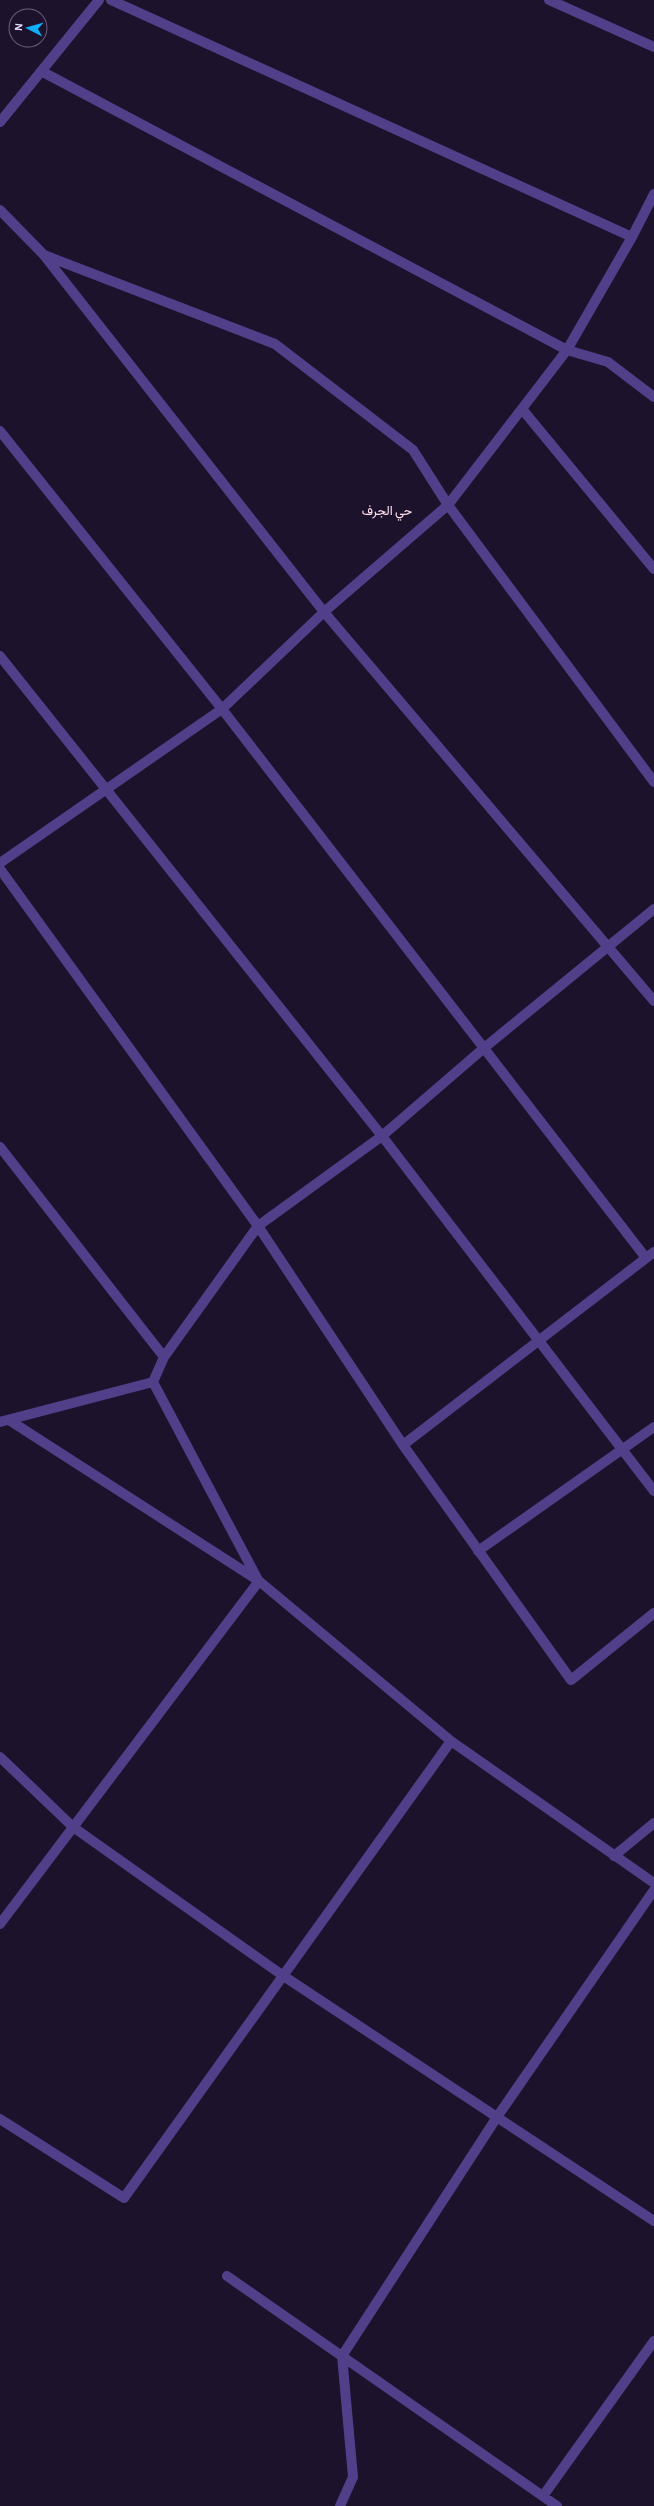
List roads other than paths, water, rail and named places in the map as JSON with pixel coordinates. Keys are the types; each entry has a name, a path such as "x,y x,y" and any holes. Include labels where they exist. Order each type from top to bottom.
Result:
{"street":[{"path":"0,122 100,0"},
{"path":"111,0 632,237"},
{"path":"549,0 654,47"},
{"path":"41,71 567,350 608,362 654,397"},
{"path":"0,863 222,709 324,612 448,505 567,350 632,237 654,194"},
{"path":"0,210 43,254 324,612 608,949 654,1001"},
{"path":"43,254 275,344 413,450 448,505 654,782"},
{"path":"522,409 654,569"},
{"path":"0,431 222,709 484,1048 650,1255 403,1445"},
{"path":"0,656 382,1136 654,1491"},
{"path":"0,869 258,1226 403,1445 571,1680 654,1613"},
{"path":"153,1382 164,1357 258,1226 382,1136 484,1048 608,949 654,909"},
{"path":"0,1147 164,1357"},
{"path":"4,1421 153,1382"},
{"path":"153,1382 259,1581"},
{"path":"4,1421 259,1581 451,1740 654,1883"},
{"path":"478,1551 654,1427"},
{"path":"0,1924 259,1581"},
{"path":"0,2119 124,2198 451,1740"},
{"path":"0,1757 73,1827 282,1975 654,2221"},
{"path":"614,1856 654,1823"},
{"path":"340,2506 353,2477 342,2356 497,2117 654,1890"},
{"path":"227,2276 557,2506"},
{"path":"543,2496 654,2341"}],"district":[{"name":"حي الجرف","path":"387,510"}]}
